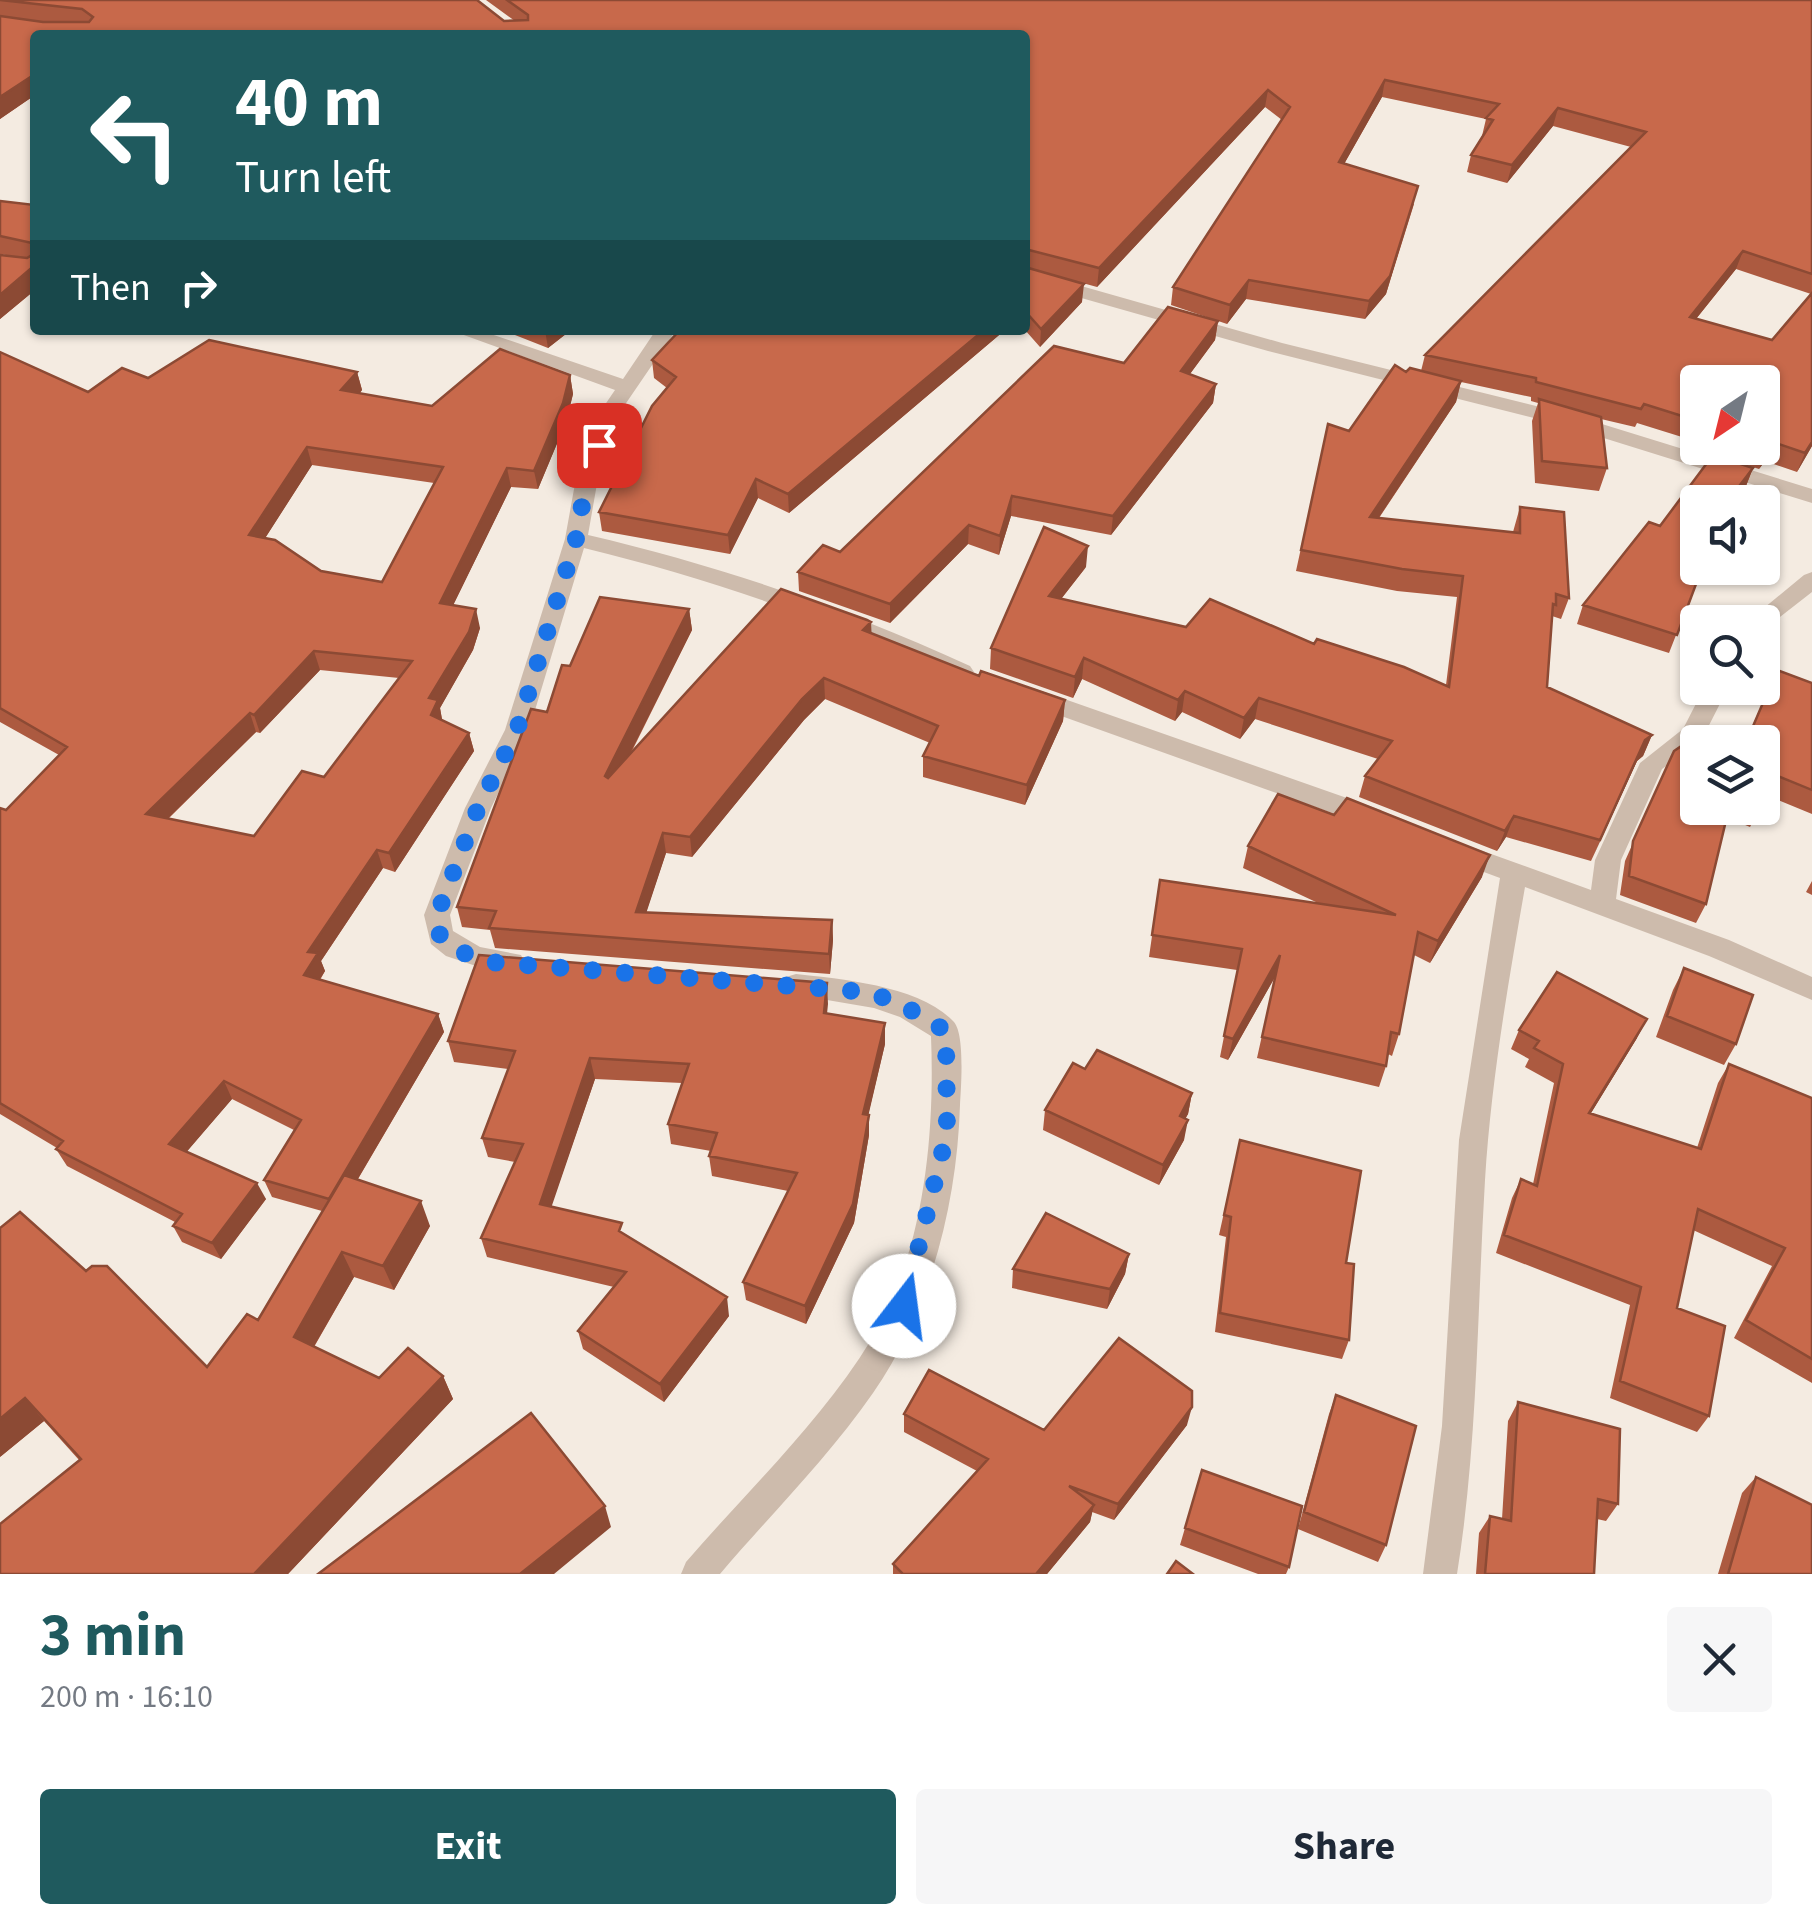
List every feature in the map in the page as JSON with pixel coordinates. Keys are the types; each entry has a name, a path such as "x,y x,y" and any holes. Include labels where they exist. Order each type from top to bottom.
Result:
{"street":[{"path":"1030,277 1275,347 1569,420 1812,496"},
{"path":"475,335 627,387"},
{"path":"547,966 488,962 456,950 440,936 437,915 478,808 517,730 576,539 587,478 610,412 663,335"},
{"path":"576,539 730,579 877,631 992,683 1324,798 1396,827"},
{"path":"1780,605 1812,580"},
{"path":"1602,905 1608,860 1652,763 1692,735 1707,705"},
{"path":"1431,841 1719,948 1812,989"},
{"path":"1440,1574 1454,1496 1470,1177 1488,1014 1514,875"},
{"path":"698,1574 864,1380 904,1306 947,1133 946,1031 901,1004 868,992 762,983"}],"building":[{"path":"0,0 477,0 504,21 528,20 528,15 507,0 1812,0 1812,274 1743,251 1690,317 1772,340 1812,293 1812,442 1805,453 1780,444 1780,365 1680,365 1680,415 1536,382 1536,378 1425,355 1646,132 1558,108 1512,165 1471,155 1493,120 1486,118 1499,104 1385,80 1339,162 1418,186 1390,276 1369,301 1249,280 1230,305 1173,287 1290,107 1268,90 1099,268 1030,250 1030,30 30,30 30,77 0,97 0,16 43,22 89,22 93,17 82,9"},
{"path":"0,201 30,204 30,243 0,236"},
{"path":"0,255 30,256 30,269 0,295"},
{"path":"1030,268 1084,284 1041,329 1030,317"},
{"path":"1168,307 1218,321 1181,371 1216,384 1113,516 1012,496 1000,536 969,525 890,604 798,572 823,545 840,552 1054,346 1124,363"},
{"path":"675,335 978,335 788,494 756,479 728,535 599,512 652,406 676,377 652,360"},
{"path":"209,340 357,372 341,390 432,406 500,349 570,375 563,403 534,471 507,468 440,603 476,609 469,632 429,698 438,700 431,715 469,733 389,853 377,850 308,952 318,953 304,975 438,1014 329,1199 264,1180 301,1120 224,1081 169,1144 257,1183 212,1243 173,1226 182,1214 56,1149 63,1141 0,1103 0,808 6,810 67,747 0,708 0,352 88,392 122,368 148,378","holes":["307,447 443,467 382,582 321,571 275,540 249,535","314,651 412,661 324,777 302,771 254,836 146,814 250,713 254,715"]},
{"path":"1395,365 1406,372 1410,368 1461,381 1370,517 1520,533 1520,507 1564,512 1569,598 1556,594 1556,605 1553,604 1547,687 1652,735 1645,740 1600,840 1514,816 1505,831 1365,776 1392,741 1259,698 1244,718 1185,691 1178,700 1084,658 1075,677 991,648 1044,527 1088,546 1049,596 1186,627 1210,599 1314,644 1317,639 1404,667 1449,687 1463,576 1301,550 1328,424 1349,431"},
{"path":"1539,399 1601,417 1607,468 1542,461"},
{"path":"1706,465 1753,468 1740,485 1691,485"},
{"path":"1680,499 1680,585 1696,585 1688,605 1680,605 1677,635 1583,605 1649,522 1660,526"},
{"path":"781,589 867,620 871,622 863,630 979,676 981,671 1065,700 1027,785 923,756 938,726 824,678 802,699 690,837 663,833 636,912 832,920 829,954 489,928 496,911 457,907 531,709 547,712 562,665 570,666 600,597 689,609 605,776 608,778"},
{"path":"1780,671 1812,683 1812,790 1780,777 1780,725 1754,725 1762,705 1780,705"},
{"path":"1680,747 1680,825 1725,825 1706,904 1629,876 1633,841 1674,751"},
{"path":"1278,794 1334,815 1347,798 1490,855 1438,941 1418,932 1399,1034 1391,1032 1386,1066 1262,1037 1280,955 1233,1039 1224,1036 1242,949 1152,935 1160,880 1396,915 1248,846"},
{"path":"479,955 827,983 824,1013 885,1023 863,1114 869,1115 853,1204 805,1306 743,1282 797,1173 709,1156 717,1133 668,1124 689,1064 590,1058 540,1204 622,1223 619,1231 727,1297 660,1384 578,1331 626,1272 481,1238 523,1144 482,1138 515,1051 448,1041"},
{"path":"1684,968 1753,995 1736,1044 1667,1016"},
{"path":"1557,972 1647,1019 1589,1113 1701,1149 1729,1064 1812,1098 1812,1359 1746,1320 1785,1248 1698,1209 1677,1308 1725,1326 1709,1416 1620,1381 1641,1287 1504,1235 1521,1179 1537,1186 1563,1064 1534,1048 1539,1041 1519,1030"},
{"path":"1097,1050 1192,1093 1180,1116 1188,1120 1163,1165 1045,1110 1073,1063 1085,1069"},
{"path":"1240,1140 1361,1171 1346,1263 1354,1264 1349,1340 1220,1313 1231,1217 1224,1215"},
{"path":"344,1175 421,1201 383,1266 342,1252 294,1337 379,1378 408,1348 443,1376 254,1574 0,1574 0,1524 81,1459 25,1398 0,1419 0,1228 20,1212 86,1271 92,1266 107,1266 207,1367 247,1314 258,1320"},
{"path":"1046,1213 1129,1254 1110,1289 1013,1269"},
{"path":"1119,1338 1192,1391 1192,1407 1118,1504 1069,1486 1094,1505 1036,1574 901,1574 893,1564 988,1459 904,1414 929,1370 1044,1430"},
{"path":"1336,1395 1416,1426 1386,1545 1304,1512"},
{"path":"1518,1402 1620,1429 1618,1504 1598,1499 1594,1574 1485,1574 1490,1516 1511,1521"},
{"path":"531,1413 605,1506 520,1574 318,1574"},
{"path":"1202,1470 1302,1506 1289,1567 1185,1528"},
{"path":"1756,1477 1812,1505 1812,1574 1728,1574"},
{"path":"1176,1561 1193,1574 1167,1574"}],"route":[{"path":"599,445 587,478 576,539 517,730 478,808 437,915 440,936 456,950 488,962 868,992 901,1004 946,1031 947,1133 904,1306"}]}
